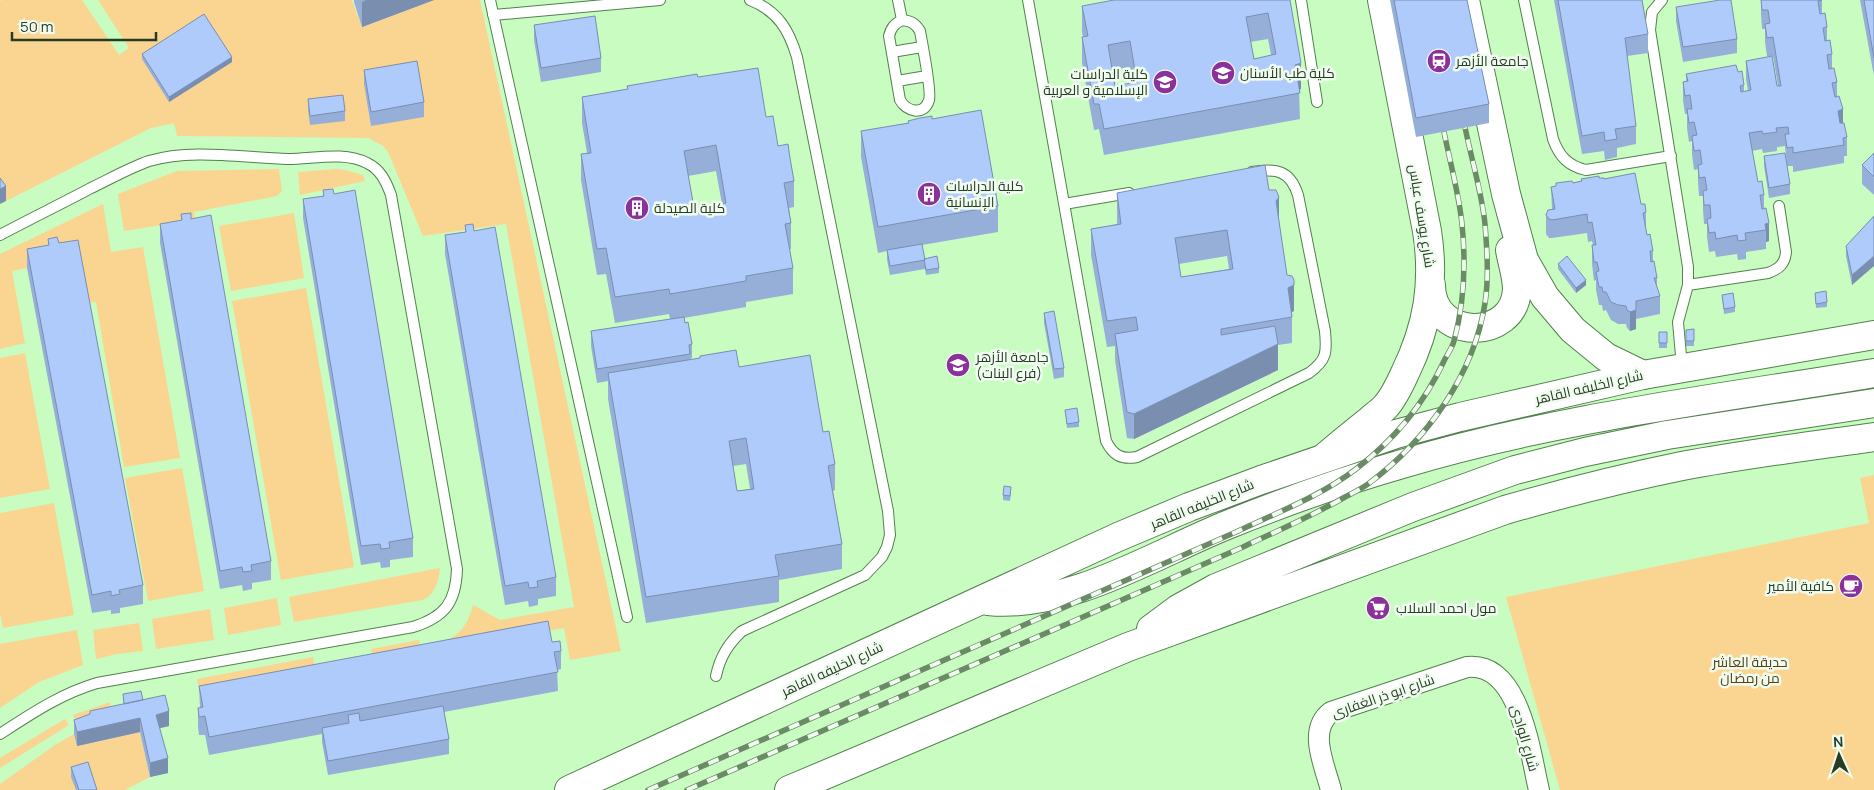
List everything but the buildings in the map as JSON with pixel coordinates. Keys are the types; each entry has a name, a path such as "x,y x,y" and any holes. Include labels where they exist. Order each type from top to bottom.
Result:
{"main road":[{"name":"شارع يوسف عباس","path":"1324,458 1386,406 1412,358 1428,306 1431,257 1382,0"},
{"path":"1465,0 1506,194 1524,260 1545,297 1572,330 1606,357 1643,375"},
{"path":"1431,281 1431,291 1436,306 1445,318 1454,324 1473,329 1484,328 1508,313 1516,297 1517,287 1504,222 1506,194"},
{"name":"شارع الخليفه القاهر","path":"569,790 1118,537 1189,507 1324,458 1396,434 1460,416 1643,375 1874,335"},
{"path":"980,601 1025,602 1067,593 1174,549 1225,525 1401,464 1463,446 1603,417 1874,373"},
{"path":"1128,647 1178,608 1216,588 1413,506 1515,470 1585,452 1667,435 1874,403"},
{"path":"789,790 1128,647 1474,521 1558,495 1681,466 1874,437"}],"street":[{"name":"شارع ابو ذر الغفارى","path":"1331,790 1318,735 1321,722 1331,712 1467,668 1477,666 1485,668"},
{"name":"شارع الوادى","path":"1485,668 1503,682 1517,705 1539,790"}],"lane":[{"path":"490,0 627,617"},
{"path":"493,15 660,0"},
{"path":"716,676 718,665 725,651 742,631 751,625 865,575 882,557 890,535 888,511 798,57 791,36 778,18 761,4 750,0"},
{"path":"898,0 902,20"},
{"path":"1028,0 1106,441 1110,450 1118,456 1127,459 1137,457 1309,373 1318,366 1324,357 1327,346 1325,331 1294,183 1286,174 1275,170 1244,173"},
{"path":"1301,0 1317,102"},
{"path":"1524,0 1553,139 1561,156 1577,168 1586,170 1671,156"},
{"path":"1662,0 1652,12 1650,30 1688,268 1688,285 1678,322 1682,367"},
{"path":"902,20 910,20 916,24 920,31 922,47 930,100 922,109 916,111 909,110 900,100 889,36 890,29 895,23 902,20"},
{"path":"892,52 922,47"},
{"path":"897,81 927,76"},
{"path":"0,235 133,167 170,157 188,154 290,159 342,157 356,158 368,163 379,171 387,182 391,195 457,569 457,585 452,600 442,613 429,622 413,627 97,684 66,694 48,703 0,734"},
{"path":"1064,204 1140,191"},
{"path":"1688,285 1768,273 1779,268 1786,258 1779,206"}],"green space":[{"path":"82,0 119,55 129,48 98,0 352,0 362,27 434,0 480,0 621,651 570,660 564,628 374,663 371,649 419,640 421,648 455,636 466,624 473,605 500,620 574,607 506,224 423,236 388,152 383,146 369,138 177,136 174,123 151,128 6,201 0,192 0,1"},
{"path":"279,169 282,191 277,196 194,212 195,220 124,231 118,194 177,171"},
{"path":"336,169 363,175 365,181 300,195 298,172"},
{"path":"103,204 111,252 143,247 180,458 124,467 96,302 86,303 49,264 12,271 25,343 0,349 0,254"},
{"path":"294,213 304,278 231,291 219,226"},
{"path":"306,288 354,567 281,580 232,301"},
{"path":"25,353 50,489 0,498 0,358"},
{"path":"182,468 204,591 148,601 125,478"},
{"name":"حديقة العاشر من رمضان","path":"1874,475 1874,790 1560,790 1506,597 1869,523 1860,478"},
{"path":"54,503 74,615 3,628 0,614 0,513"},
{"path":"440,568 436,587 423,600 294,622 289,597"},
{"path":"277,598 281,625 228,635 224,608"},
{"path":"210,609 214,640 156,649 152,619"},
{"path":"139,623 143,651 96,659 93,630"},
{"path":"77,630 83,665 39,682 0,708 0,644"},
{"path":"313,657 316,674 200,695 197,679"},
{"path":"110,702 111,709 76,722 73,715"},
{"path":"65,719 69,725 0,768 0,758"},
{"path":"140,732 150,777 125,790 0,790 0,784 55,745 74,734 77,746"}],"railway":[{"path":"687,790 1243,547 1357,491 1389,467 1428,427 1444,404 1470,356 1479,330 1487,284 1486,234 1484,212 1465,127"},
{"path":"648,790 1282,511 1328,488 1370,458 1407,420 1436,377 1454,341 1460,313 1463,283 1463,239 1459,201 1444,132"}],"place":[{"name":"جامعة الأزهر","path":"1439,61"},
{"name":"كلية طب الأسنان","path":"1223,73"},
{"name":"كلية الدراسات الإسلامية و العربية","path":"1165,82"},
{"name":"كلية الدراسات الإنسانية","path":"929,194"},
{"name":"كلية الصيدلة","path":"637,208"},
{"name":"جامعة الأزهر (فرع البنات)","path":"958,365"},
{"name":"كافية الأمير","path":"1851,586"},
{"name":"مول احمد السلاب","path":"1378,608"}]}
